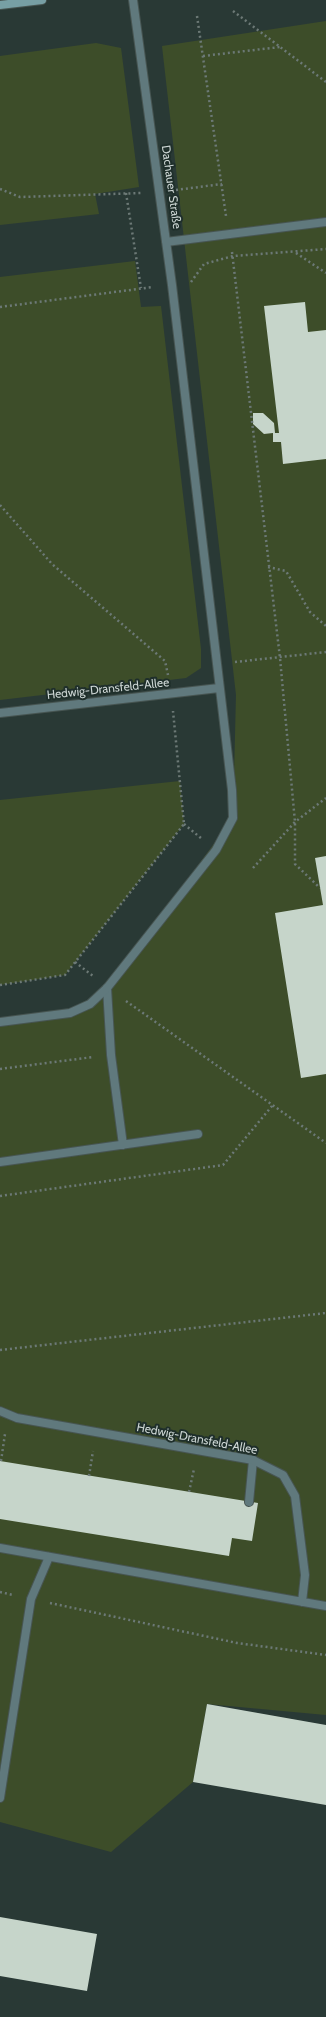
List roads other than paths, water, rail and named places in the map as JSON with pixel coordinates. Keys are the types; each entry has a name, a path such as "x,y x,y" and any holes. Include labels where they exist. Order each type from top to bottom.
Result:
{"main road":[{"path":"0,5 42,0"}],"street":[{"name":"Dachauer Straße","path":"133,0 166,242 326,222"},
{"path":"0,1022 70,1013 90,1004 107,988 220,844 233,818 232,790 166,242"},
{"name":"Hedwig-Dransfeld-Allee","path":"0,713 219,688"},
{"path":"107,988 111,1055 123,1145"},
{"path":"0,1162 198,1134"},
{"name":"Hedwig-Dransfeld-Allee","path":"0,1411 17,1418 253,1460 283,1475 294,1496 305,1574 302,1602"},
{"path":"249,1502 253,1460"},
{"path":"0,1548 326,1606"},
{"path":"0,1798 31,1598 49,1557"}]}
